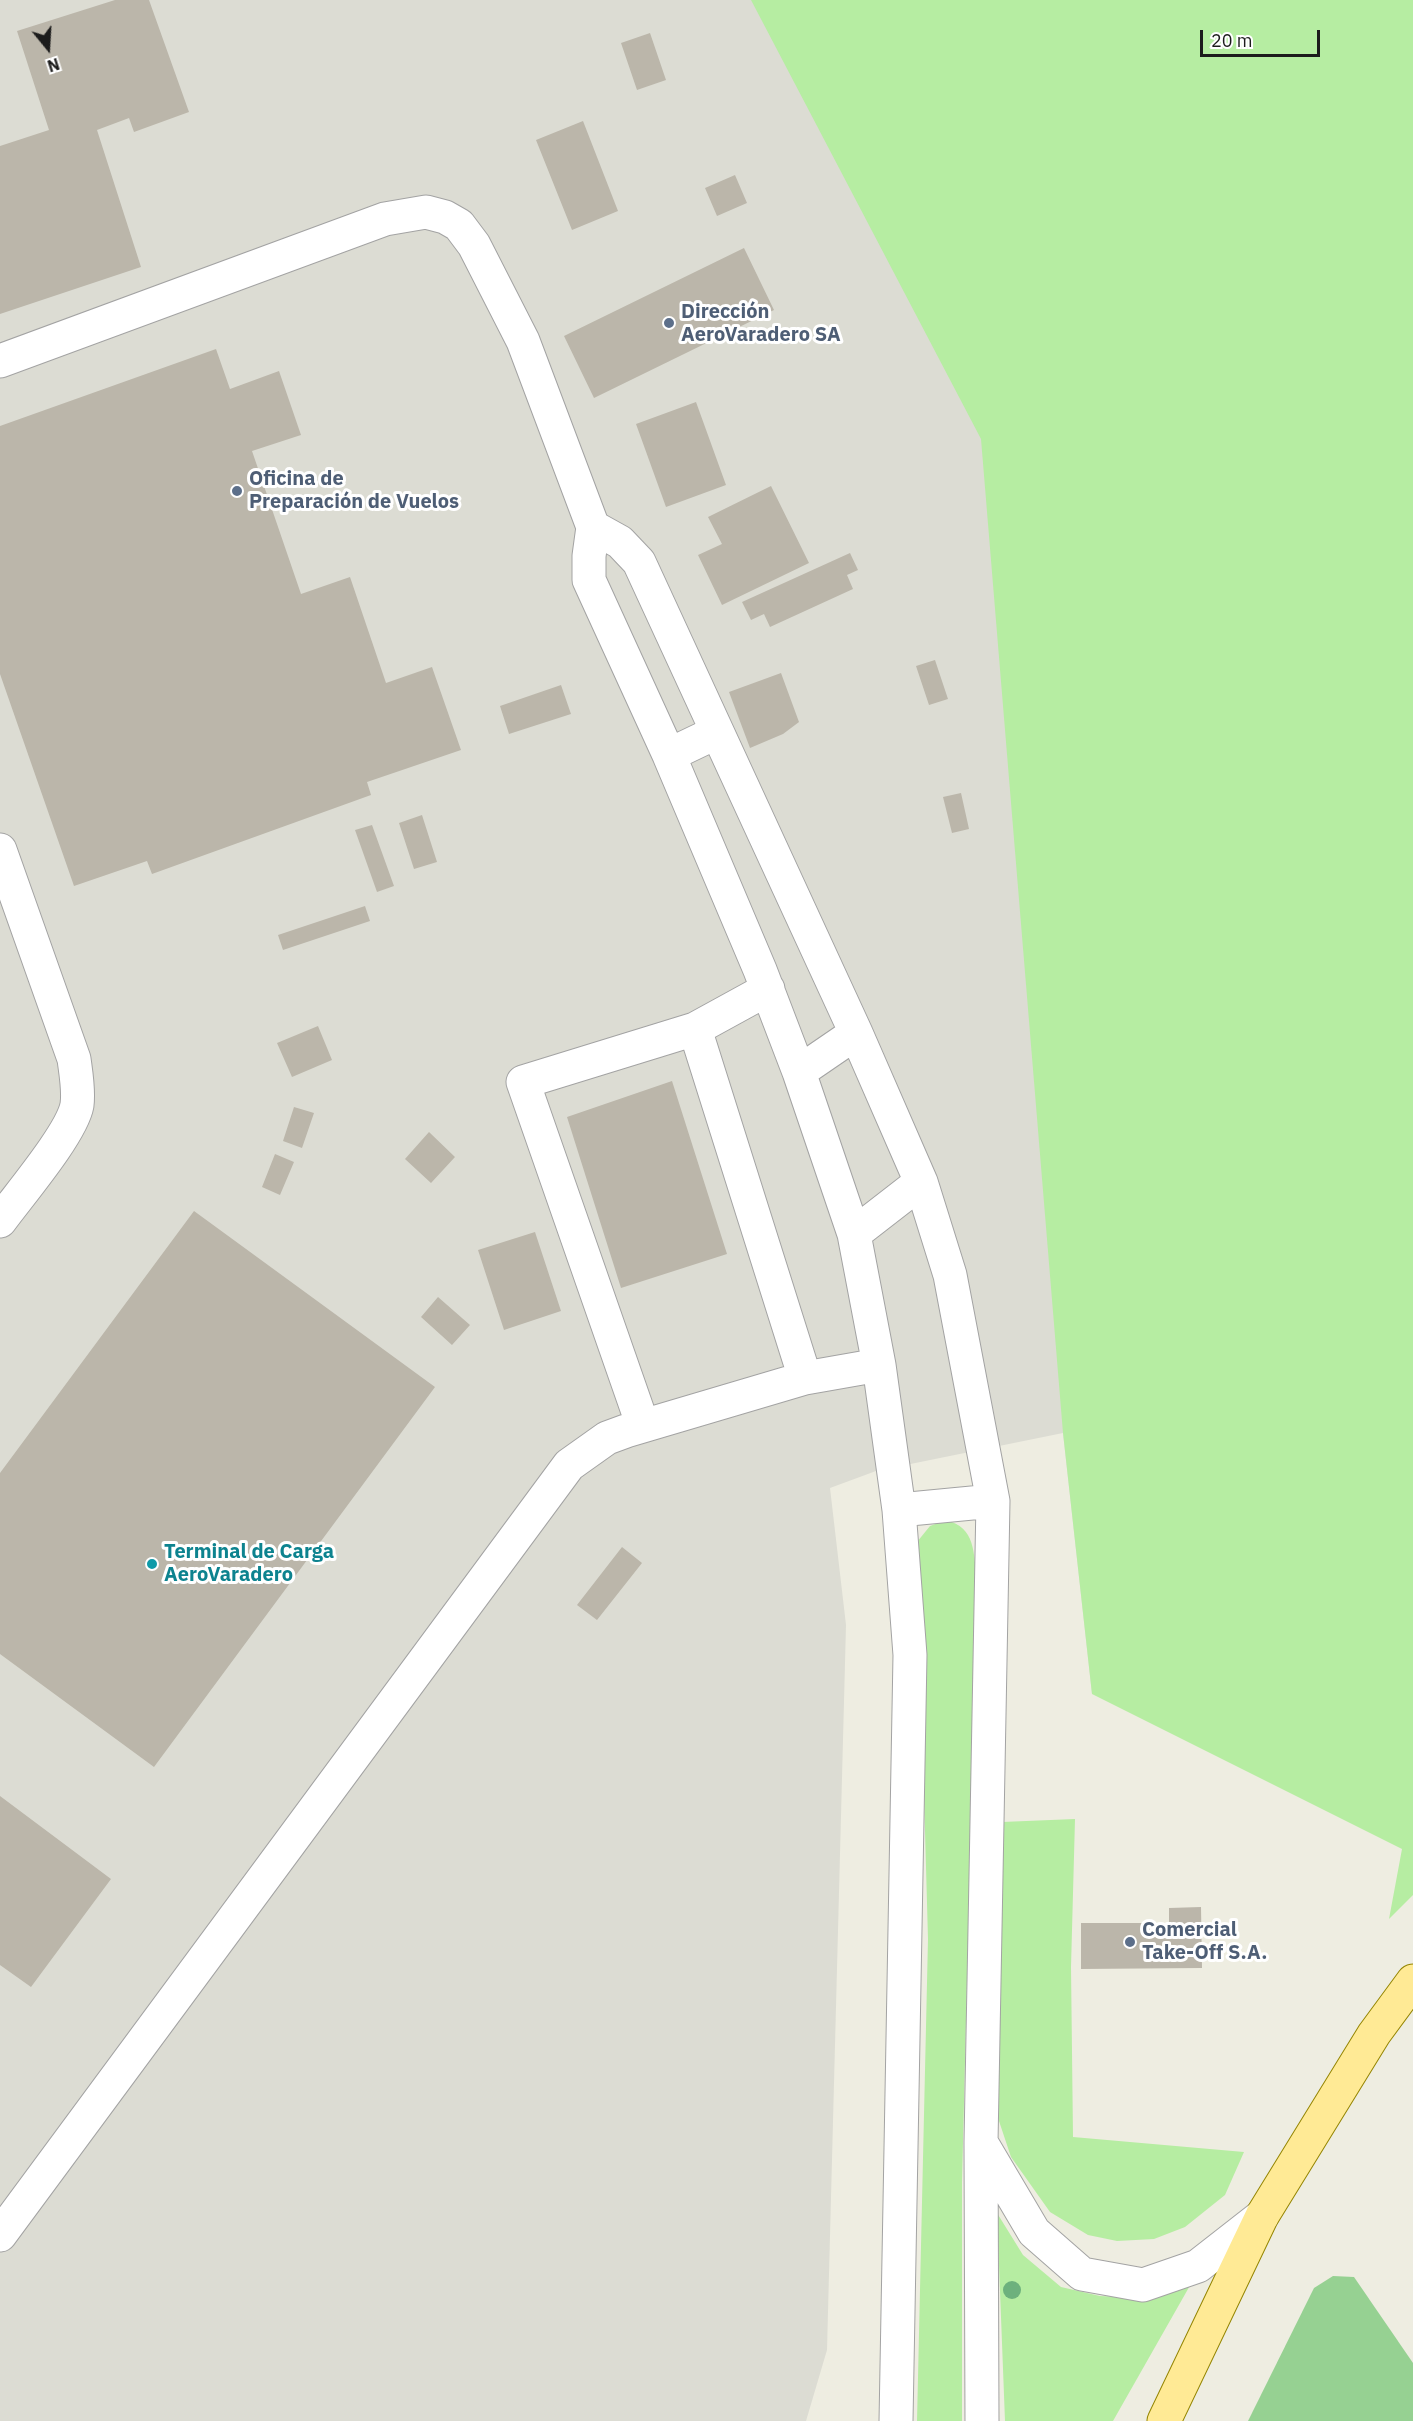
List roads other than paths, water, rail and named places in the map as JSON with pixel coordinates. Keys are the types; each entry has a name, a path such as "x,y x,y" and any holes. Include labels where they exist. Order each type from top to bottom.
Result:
{"main road":[{"path":"1164,2421 1262,2216 1374,2034 1413,1981"}],"street":[{"path":"0,361 385,219 426,212 445,217 459,225 474,245 523,341 593,527 589,556 589,580 669,755 768,989 799,1072 854,1234 879,1365 899,1510 910,1655 896,2421"},
{"path":"593,527 620,542 639,562 856,1033 921,1182 950,1275 993,1501 981,2142 982,2421"},
{"path":"669,755 717,732"},
{"path":"0,850 74,1059 78,1088 77,1107 69,1125 0,1221"},
{"path":"643,1426 523,1082 695,1029 768,989"},
{"path":"695,1029 805,1378"},
{"path":"799,1072 856,1033"},
{"path":"854,1234 921,1182"},
{"path":"0,2235 569,1465 607,1438 643,1426 805,1378 879,1365"},
{"path":"899,1510 993,1501"},
{"path":"981,2142 1034,2232 1082,2274 1143,2285 1198,2266 1262,2216"}],"place":[{"name":"Dirección AeroVaradero SA","path":"669,323"},
{"name":"Oficina de Preparación de Vuelos","path":"237,491"},
{"name":"Terminal de Carga AeroVaradero","path":"152,1564"},
{"name":"Comercial Take-Off S.A.","path":"1130,1942"}]}
